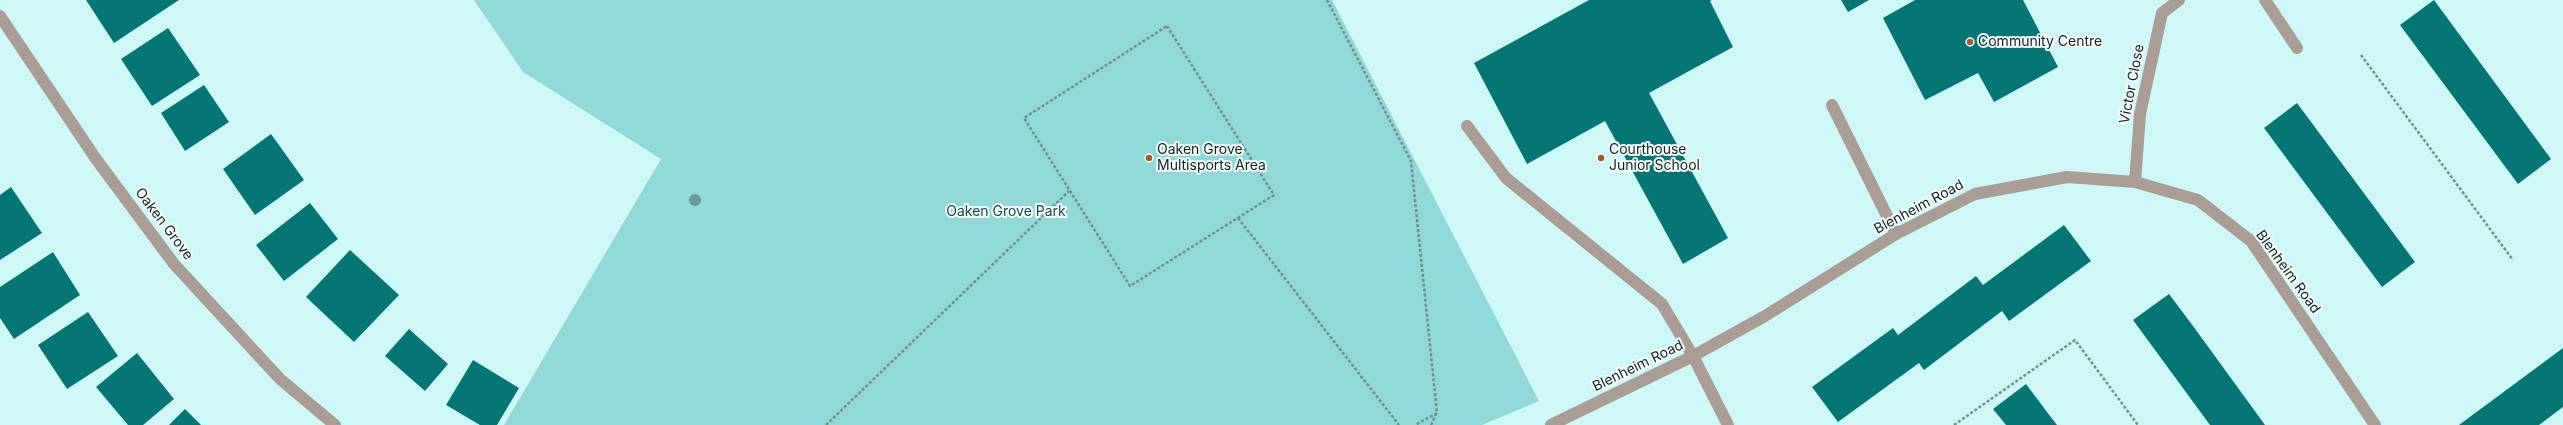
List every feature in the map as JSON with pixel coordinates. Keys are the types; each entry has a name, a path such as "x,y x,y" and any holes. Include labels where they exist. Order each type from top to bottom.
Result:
{"street":[{"name":"Victor Close","path":"2135,182 2140,114 2162,13 2179,0"},
{"path":"2264,0 2297,48"},
{"name":"Oaken Grove","path":"0,16 96,159 174,264 280,379 335,425"},
{"path":"1832,105 1896,234"},
{"path":"1467,126 1506,178 1662,304 1693,356 1728,425"},
{"name":"Blenheim Road","path":"1551,425 1693,356 1765,316 1896,234 1975,194 2067,176 2135,182 2198,200 2251,241 2376,425"}],"path":[{"path":"1326,0 1411,161 1436,413 1431,425"},
{"path":"1167,26 1274,196 1130,286 1069,191 1024,118 1167,26"},
{"path":"2361,55 2513,260"},
{"path":"826,425 1069,191"},
{"path":"1238,218 1399,425"},
{"path":"1954,425 2075,340 2138,425"},
{"path":"1414,425 1436,413"}],"green space":[{"name":"Oaken Grove Park","path":"474,0 1332,0 1539,401 1482,425 504,425 661,159 523,72"}],"building":[{"path":"86,0 179,0 114,43"},
{"path":"1589,0 1712,0 1710,1 1733,47 1649,93 1728,238 1683,264 1605,121 1527,164 1474,63"},
{"path":"1841,0 1869,0 1848,12"},
{"name":"Community Centre","path":"1915,0 2023,0 2058,67 1994,102 1978,73 1925,100 1883,18"},
{"path":"2434,0 2551,159 2518,184 2400,25"},
{"path":"168,28 200,75 152,106 121,59"},
{"path":"204,85 229,122 185,151 161,113"},
{"path":"2297,103 2415,262 2382,287 2264,128"},
{"path":"271,134 304,180 255,215 223,169"},
{"path":"11,187 42,233 0,260 0,195"},
{"path":"310,203 338,239 284,281 256,245"},
{"path":"2064,225 2091,261 2009,321 2002,311 1924,370 1919,363 1838,422 1812,387 1893,328 1898,335 1976,276 1983,285"},
{"path":"350,250 399,295 354,342 306,297"},
{"path":"53,252 80,295 14,339 0,318 0,287"},
{"path":"2169,294 2265,425 2210,425 2133,320"},
{"path":"88,312 118,356 67,389 38,345"},
{"path":"409,329 448,364 425,391 385,356"},
{"path":"2563,348 2563,407 2539,425 2459,425"},
{"path":"137,353 174,399 143,425 128,425 96,387"},
{"path":"473,360 519,388 497,425 480,425 446,405"},
{"path":"2026,384 2057,425 2006,425 1993,409"},
{"path":"185,409 201,425 169,425"}],"place":[{"name":"Community Centre","path":"1970,42"},
{"name":"Oaken Grove Multisports Area","path":"1149,158"},
{"name":"Courthouse Junior School","path":"1601,158"}]}
